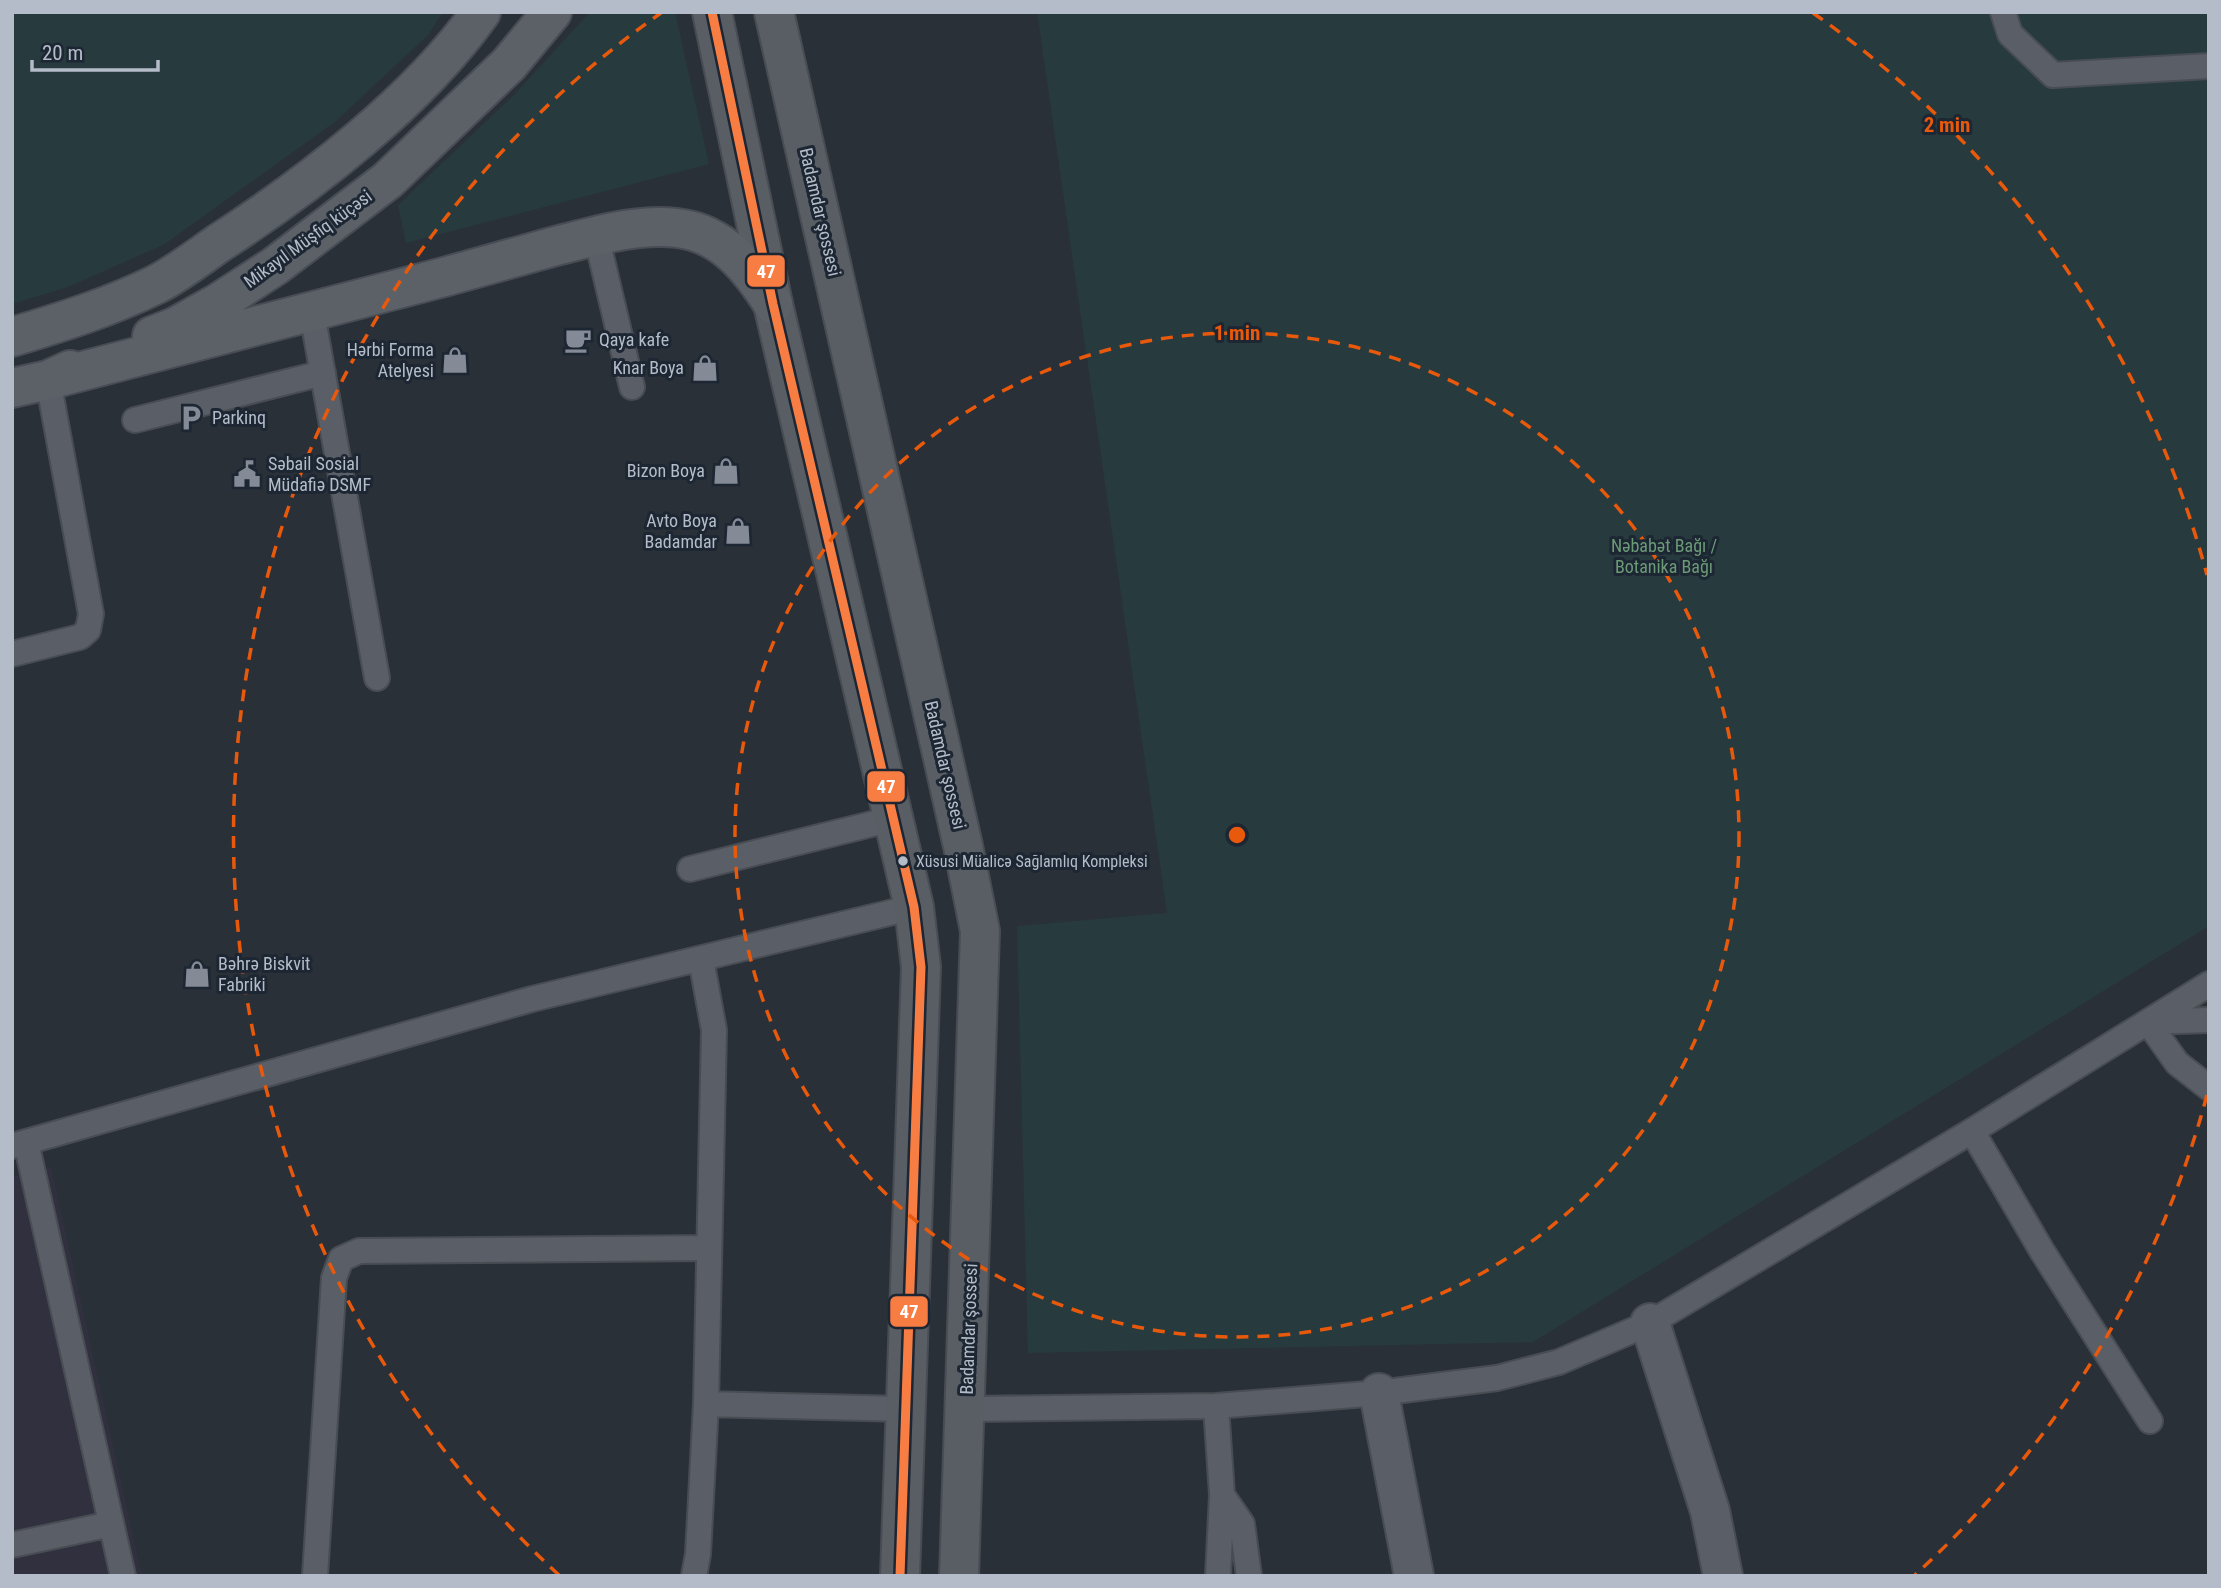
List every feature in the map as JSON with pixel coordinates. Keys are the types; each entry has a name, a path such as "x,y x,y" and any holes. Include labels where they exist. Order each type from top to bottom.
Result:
{"main road":[{"path":"12,337 88,314 159,283 243,228 355,143 420,85 481,12"},
{"name":"Mikayıl Müşfiq küçəsi","path":"30,384 175,327 275,266 388,180 509,64 552,12"},
{"path":"712,12 773,304 914,907 921,967 900,1576"},
{"name":"Badamdar şossesi","path":"774,12 974,894 980,931 960,1576"},
{"path":"30,384 312,313 596,235 650,227 679,228 704,234 724,245 742,261 773,304"},
{"path":"914,907 974,894"},
{"path":"905,1409 966,1409"}],"street":[{"path":"1650,1323 1710,1511 1723,1576"},
{"path":"1379,1393 1415,1576"}],"lane":[{"path":"2003,12 2010,34 2053,75 2209,66"},
{"path":"596,235 632,387"},
{"path":"312,313 377,678"},
{"path":"135,420 323,373"},
{"path":"12,654 80,637 88,630 91,614 30,384"},
{"path":"690,869 892,819"},
{"path":"123,1576 19,1144 532,999 914,907"},
{"path":"694,1576 698,1554 706,1404 714,1030 701,958"},
{"path":"966,1409 1216,1406 1379,1393 1510,1375 1559,1362 1650,1323 1972,1131 2209,984"},
{"path":"2148,1022 2209,1020"},
{"path":"2148,1022 2177,1063 2209,1088"},
{"path":"1972,1131 2042,1251 2150,1421"},
{"path":"315,1576 334,1278 341,1259 359,1251 708,1248"},
{"path":"706,1404 905,1409"},
{"path":"1216,1406 1222,1495 1219,1576"},
{"path":"1222,1495 1242,1524 1249,1576"},
{"path":"12,1545 111,1524"}],"shaded area":[{"path":"51,1167 142,1576 12,1576 12,1177"}],"green space":[{"path":"12,12 443,12 428,35 336,121 165,244 68,287 12,304"},
{"path":"590,12 675,12 709,164 406,243 398,205 514,95"},
{"name":"Nəbabət Bağı / Botanika Bağı","path":"1037,12 2209,12 2209,926 1533,1342 1028,1353 1017,926 1167,913"}],"transit line":[{"name":"47","path":"712,12 773,304 914,907 921,967 900,1576"}],"place":[{"name":"Qaya kafe","path":"578,340"},
{"name":"Hərbi Forma Atelyesi","path":"455,360"},
{"name":"Knar Boya","path":"705,368"},
{"name":"Parkinq","path":"191,418"},
{"name":"Bizon Boya","path":"726,471"},
{"name":"Səbail Sosial Müdafiə DSMF","path":"247,474"},
{"name":"Avto Boya Badamdar","path":"738,531"},
{"name":"Xüsusi Müalicə Sağlamlıq Kompleksi","path":"903,861"},
{"name":"Bəhrə Biskvit Fabriki","path":"197,974"}]}
